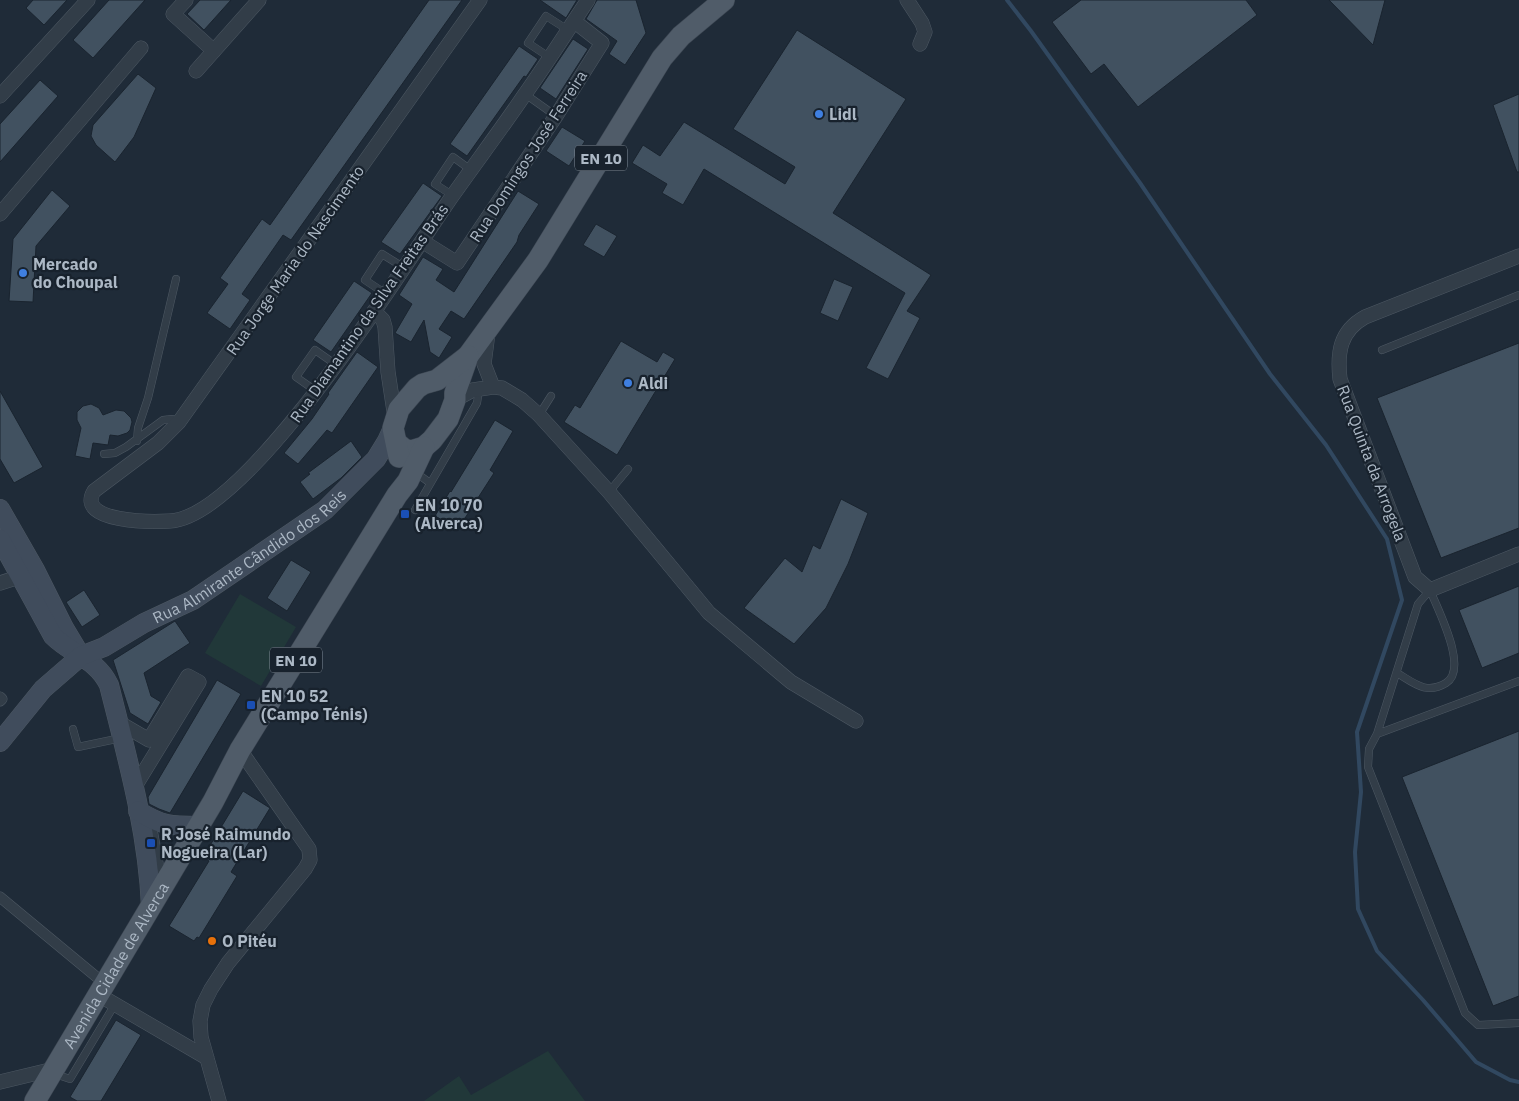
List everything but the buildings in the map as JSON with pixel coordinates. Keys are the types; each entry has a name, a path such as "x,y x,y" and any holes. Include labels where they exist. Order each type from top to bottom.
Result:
{"main road":[{"name":"Avenida Cidade de Alverca","path":"397,495 400,465 395,430 404,402 417,388 437,380 468,356 538,260 662,58 686,31 724,0"},
{"name":"Avenida Cidade de Alverca","path":"35,1101 53,1071 107,994 151,906 240,750 397,495 408,481 424,447 432,440 448,419 468,356"},
{"path":"437,380 445,381 451,386 455,396"},
{"path":"395,430 404,449 411,451 424,447"},
{"name":"Rua Almirante Cândido dos Reis","path":"3,731 43,689 81,656 104,647 144,623 193,600 325,510 376,459 395,430"},
{"path":"0,510 28,573"},
{"path":"0,539 28,573 81,656 104,674 109,685 134,788 149,864 151,906"},
{"path":"138,811 156,822 169,825 198,826"}],"street":[{"path":"0,96 88,0"},
{"path":"186,0 173,14 214,51"},
{"path":"196,71 259,0"},
{"name":"Rua Jorge Maria do Nascimento","path":"91,500 91,495 98,486 158,443 179,422 480,0"},
{"name":"Rua Diamantino da Silva Freitas Brás","path":"91,500 98,512 104,516 155,522 176,521 187,518 216,501 249,470 287,430 374,311 588,0"},
{"path":"907,0 922,23 925,32 920,44"},
{"name":"Rua Domingos José Ferreira","path":"422,241 457,263 556,116 602,43 571,26"},
{"path":"0,214 141,48"},
{"name":"Rua Quinta da Arrogela","path":"1430,590 1415,577 1340,379 1338,360 1341,347 1345,336 1354,324 1365,317 1519,256"},
{"path":"374,311 383,320 385,327 395,430"},
{"path":"489,327 484,364 493,387"},
{"path":"388,372 402,385 417,388"},
{"path":"455,396 473,390 493,387 511,392 539,415 609,492 709,613 790,682 856,721"},
{"path":"1430,590 1519,554"},
{"path":"0,583 28,573"},
{"path":"120,730 150,740 188,676 199,682 134,788"},
{"path":"220,1101 201,1037 200,1021 203,1005 228,963 305,869 310,860 309,849 240,750"},
{"path":"0,897 107,994 207,1058"},
{"path":"173,1037 186,1034 200,1021"},
{"path":"0,1082 53,1071"}],"lane":[{"path":"549,57 528,43 546,16 571,26"},
{"path":"525,94 556,116"},
{"path":"452,196 435,184 453,157 471,170"},
{"path":"386,294 365,280 382,254 403,268"},
{"path":"137,441 138,428 148,398 176,279"},
{"path":"1382,350 1519,296"},
{"path":"316,391 296,377 315,350 335,364"},
{"path":"415,510 477,403 479,390"},
{"path":"539,415 551,396"},
{"path":"104,454 115,452 137,441 158,422 168,419 179,422"},
{"path":"609,492 628,469"},
{"path":"413,470 430,483"},
{"path":"1397,673 1423,688 1438,688 1450,681 1455,668 1455,654 1430,590 1418,604 1377,734 1369,749 1368,767 1464,1013 1478,1026 1519,1023"},
{"path":"1377,734 1519,680"},
{"path":"73,729 78,747 120,730"},
{"path":"138,811 154,832 163,886"}],"green space":[{"path":"240,594 296,627 261,686 205,653"},
{"path":"548,1051 585,1101 424,1101 459,1076 471,1095"}],"waterway":[{"path":"1007,0 1140,183 1270,374 1326,445 1387,539 1402,600 1357,732 1361,792 1355,852 1358,909 1377,951 1423,1000 1476,1062 1510,1080 1519,1082"}],"place":[{"name":"Lidl","path":"819,114"},
{"name":"Mercado do Choupal","path":"23,273"},
{"name":"Aldi","path":"628,383"},
{"name":"EN 10 70 (Alverca)","path":"405,514"},
{"name":"EN 10 52 (Campo Ténis)","path":"251,705"},
{"name":"R José Raimundo Nogueira (Lar)","path":"151,843"},
{"name":"O Pitéu","path":"212,941"}]}
